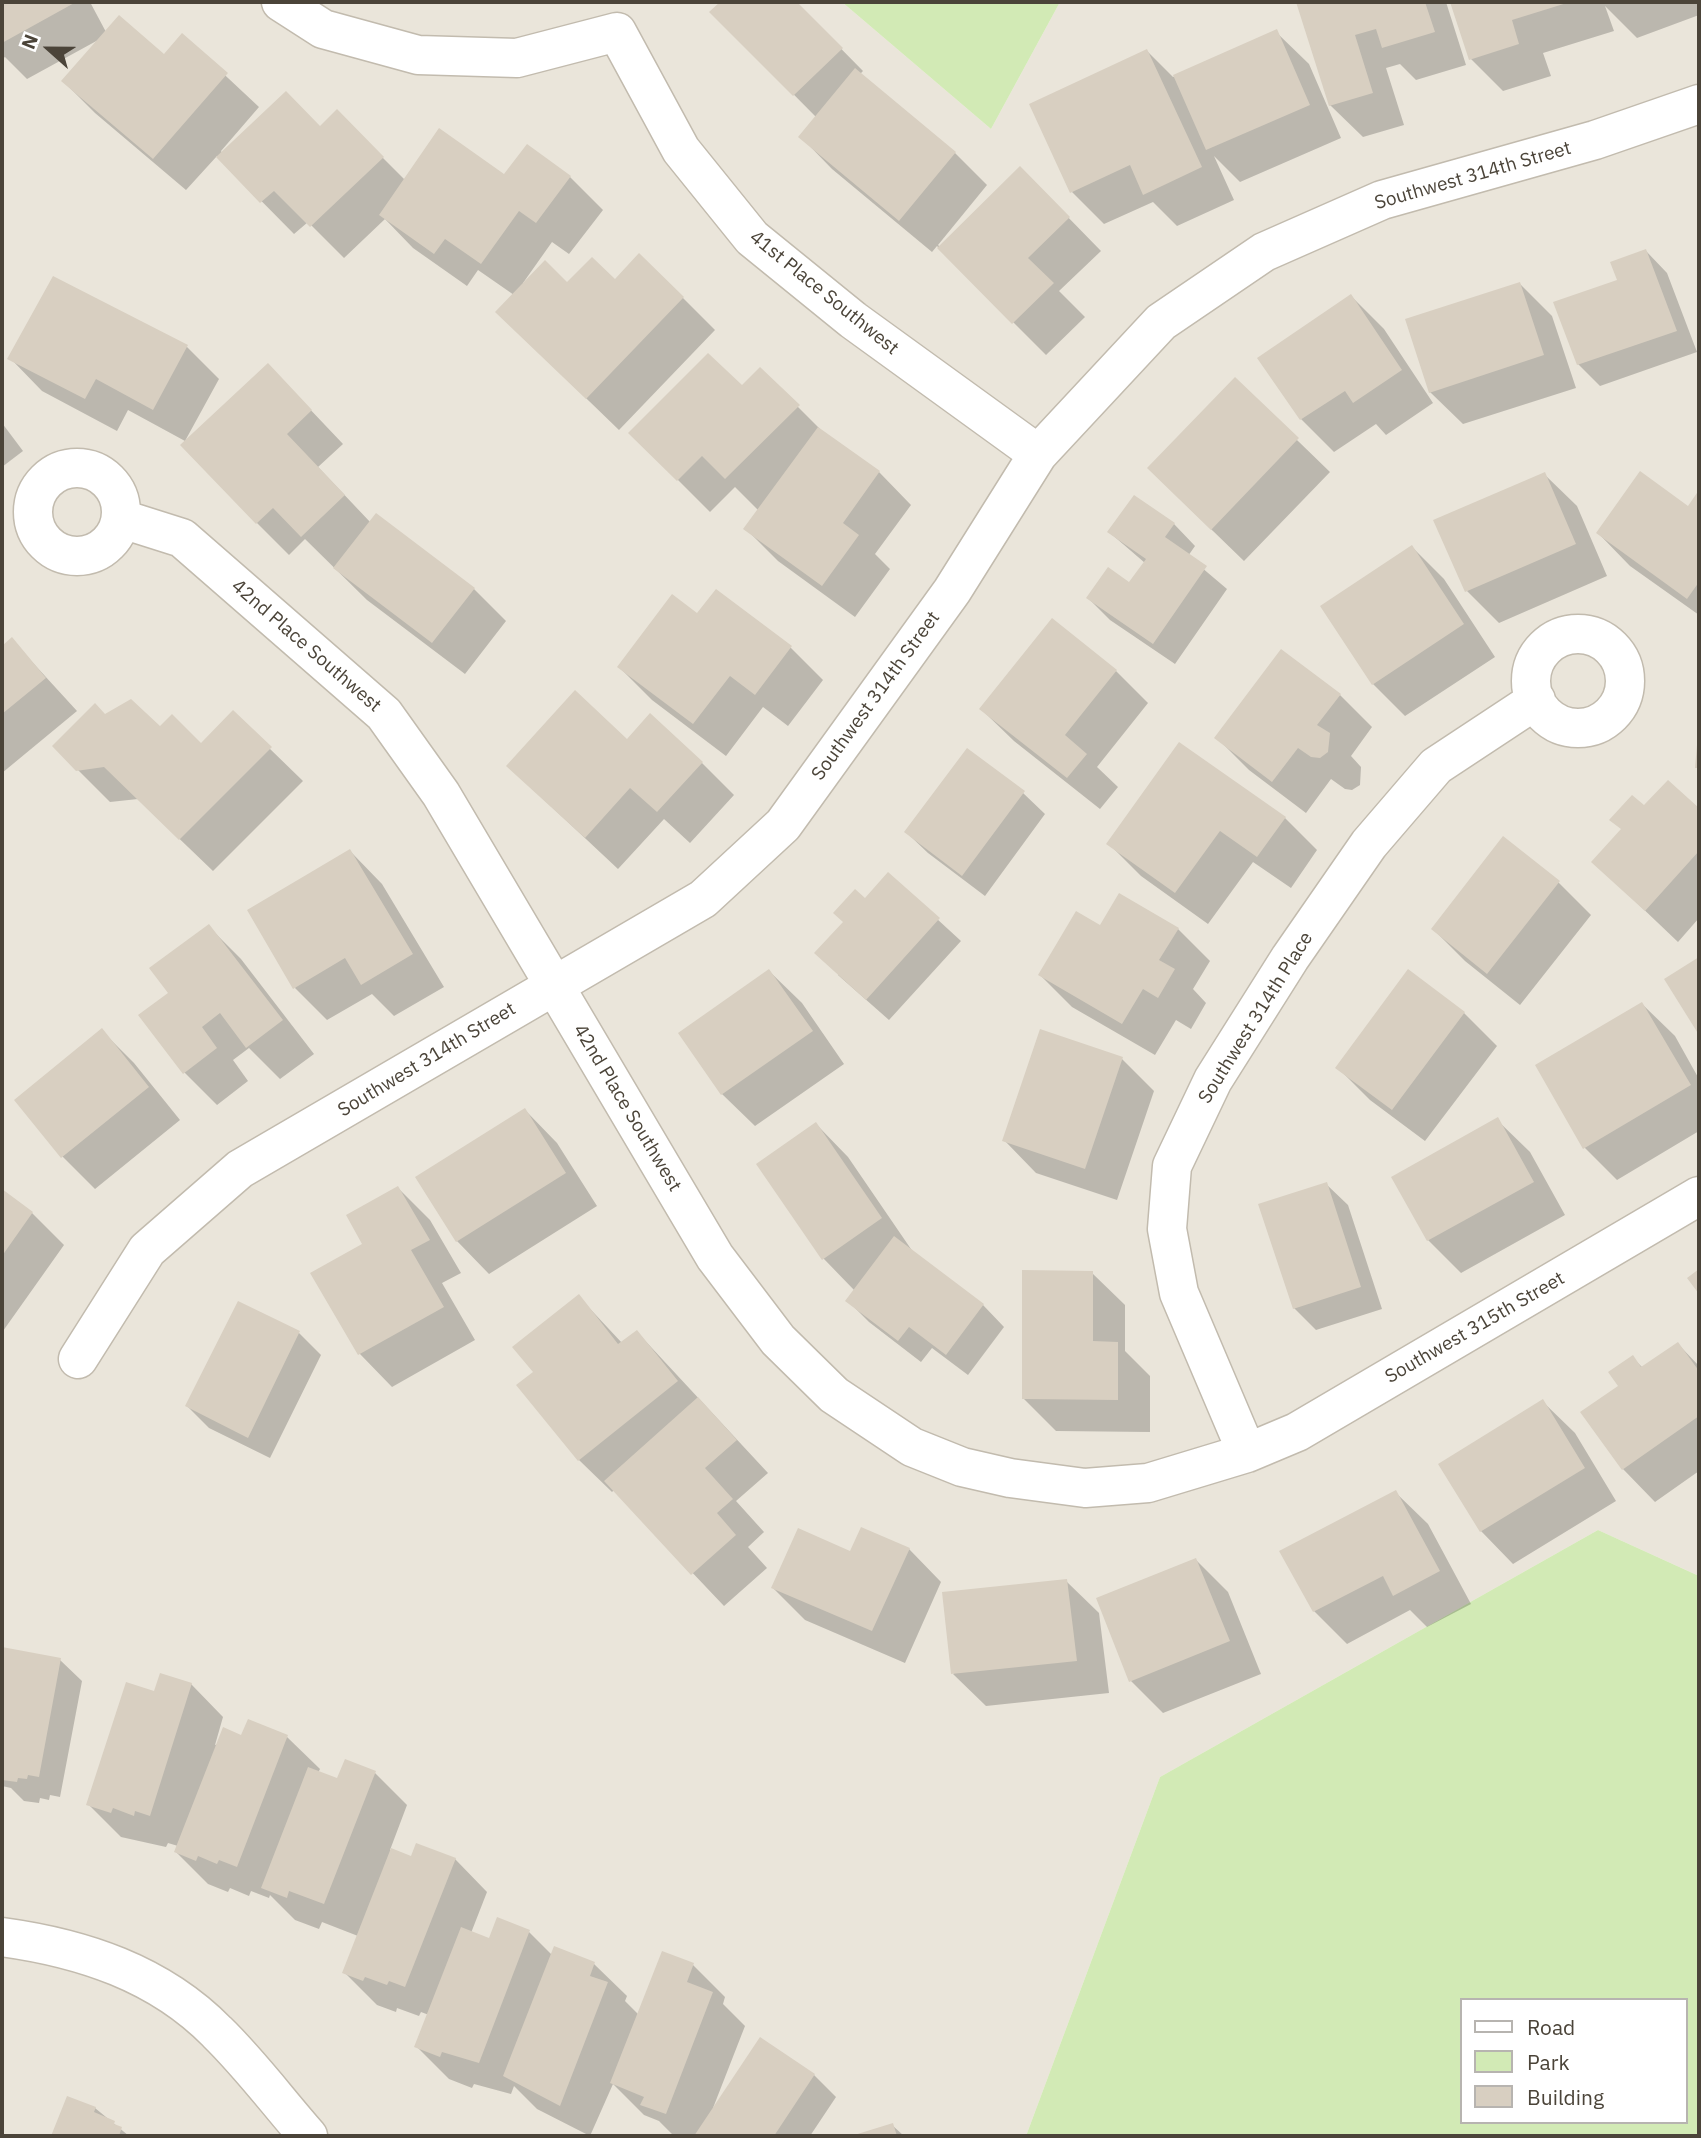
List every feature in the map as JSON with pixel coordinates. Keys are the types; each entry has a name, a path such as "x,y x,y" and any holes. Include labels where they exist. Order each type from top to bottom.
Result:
{"street":[{"name":"41st Place Southwest","path":"281,2 323,29 418,55 517,58 618,17 681,150 752,239 853,320 1038,454"},
{"name":"Southwest 314th Street","path":"78,1360 147,1250 240,1169 704,899 783,825 952,591 1038,454 1161,322 1264,252 1382,200 1595,140 1699,104"},
{"name":"42nd Place Southwest","path":"121,519 182,538 384,714 441,794 715,1257 778,1340 834,1395 912,1447 961,1467 1010,1478 1085,1488 1148,1483 1247,1452"},
{"name":"Southwest 314th Place","path":"1247,1452 1179,1293 1167,1229 1171,1166 1213,1080 1290,958 1369,844 1436,766 1535,701"},
{"name":"Southwest 315th Street","path":"1247,1452 1297,1432 1699,1196"},
{"path":"2,1937 48,1943 110,1961 164,1989 216,2031 308,2136"}],"shaded area":[{"path":"2,2 842,2 991,129 1060,2 1699,2 1699,1576 1598,1530 1160,1777 1026,2136 2,2136"}],"green space":[{"path":"842,2 1060,2 991,129"},
{"path":"1598,1530 1699,1576 1699,2136 1026,2136 1160,1777"}],"building":[{"path":"2,2 76,2 2,43"},
{"path":"720,2 797,2 843,48 793,96 709,12"},
{"path":"1296,2 1425,2 1435,32 1382,48 1376,29 1355,35 1373,93 1329,106"},
{"path":"1450,2 1570,2 1512,20 1519,44 1469,60"},
{"path":"119,15 164,54 182,33 228,73 153,159 61,81"},
{"path":"1277,29 1310,105 1206,150 1173,75"},
{"path":"1147,49 1202,167 1143,195 1130,165 1070,193 1029,104"},
{"path":"855,68 956,152 899,221 798,137"},
{"path":"286,91 320,126 337,109 384,157 310,227 274,191 260,203 216,157"},
{"path":"439,128 504,174 527,144 571,176 536,223 519,211 481,264 445,239 434,254 379,215"},
{"path":"1020,166 1070,217 1028,258 1054,283 1012,324 937,248"},
{"path":"1646,249 1677,331 1577,365 1553,302 1617,280 1610,262"},
{"path":"639,253 684,297 586,399 495,312 545,260 567,282 592,257 615,279"},
{"path":"53,276 188,345 153,410 96,379 85,399 7,359"},
{"path":"1520,282 1544,355 1429,393 1405,319"},
{"path":"1351,294 1402,370 1353,403 1345,391 1300,420 1257,358"},
{"path":"708,353 742,385 760,367 800,405 725,479 702,456 677,481 628,433"},
{"path":"268,363 312,410 287,434 345,495 301,537 273,508 256,524 180,445"},
{"path":"1235,377 1299,438 1211,530 1147,468"},
{"path":"818,427 880,471 843,523 859,535 822,586 743,529"},
{"path":"1640,471 1688,506 1699,490 1699,582 1687,599 1596,533"},
{"path":"1545,472 1576,544 1465,592 1433,520"},
{"path":"1134,495 1175,523 1165,537 1207,566 1153,644 1086,598 1108,567 1129,582 1146,559 1107,532"},
{"path":"376,513 475,588 432,643 333,568"},
{"path":"1412,545 1464,624 1372,685 1320,606"},
{"path":"716,589 792,646 755,695 730,676 693,724 617,667 672,594 697,613"},
{"path":"1052,618 1117,670 1065,735 1087,754 1067,778 979,709"},
{"path":"12,637 46,678 2,714 2,646"},
{"path":"1281,649 1341,694 1317,725 1330,733 1328,752 1320,758 1311,757 1298,748 1272,782 1214,738"},
{"path":"575,690 627,739 650,713 703,762 657,812 630,788 585,838 506,766"},
{"path":"131,699 160,726 172,714 201,743 233,710 272,747 179,840 104,767 76,771 52,746 95,703 105,714"},
{"path":"1179,742 1286,817 1257,857 1220,831 1175,893 1106,844"},
{"path":"1697,745 1699,768 1695,768"},
{"path":"967,748 1025,791 962,876 904,832"},
{"path":"1668,780 1699,808 1699,851 1645,911 1591,862 1621,829 1609,820 1632,795 1644,805"},
{"path":"1503,836 1560,881 1487,974 1431,929"},
{"path":"350,849 413,954 361,985 345,958 293,989 247,910"},
{"path":"888,872 940,918 866,1000 814,953 843,922 833,913 855,889 865,898"},
{"path":"1119,893 1179,928 1159,960 1175,969 1158,998 1143,989 1122,1024 1038,975 1076,911 1100,925"},
{"path":"209,924 283,1020 246,1048 220,1013 202,1027 217,1048 183,1074 138,1015 168,993 149,968"},
{"path":"1699,957 1699,1035 1664,979"},
{"path":"769,969 813,1031 721,1095 678,1033"},
{"path":"1408,969 1465,1012 1392,1110 1335,1068"},
{"path":"1642,1002 1691,1085 1583,1149 1535,1065"},
{"path":"102,1028 149,1087 61,1158 14,1100"},
{"path":"1040,1029 1123,1057 1085,1169 1002,1141"},
{"path":"525,1108 566,1173 456,1242 415,1177"},
{"path":"1498,1117 1534,1182 1427,1241 1391,1177"},
{"path":"816,1122 882,1218 822,1260 756,1164"},
{"path":"1327,1182 1361,1287 1293,1309 1258,1204"},
{"path":"398,1186 430,1240 411,1250 444,1307 358,1355 310,1273 362,1244 346,1215"},
{"path":"2,1189 33,1212 2,1256"},
{"path":"894,1236 984,1304 946,1355 909,1327 898,1341 845,1301"},
{"path":"1699,1269 1699,1294 1687,1278"},
{"path":"1022,1270 1093,1271 1093,1341 1118,1342 1118,1400 1022,1399"},
{"path":"579,1294 618,1344 637,1330 678,1381 578,1461 516,1385 533,1372 512,1347"},
{"path":"238,1301 300,1331 248,1438 185,1406"},
{"path":"1678,1342 1699,1371 1699,1416 1622,1470 1580,1412 1618,1386 1608,1372 1633,1355 1641,1367"},
{"path":"698,1397 737,1440 705,1468 733,1499 717,1513 736,1535 691,1575 604,1481"},
{"path":"1543,1399 1585,1468 1480,1532 1438,1464"},
{"path":"1396,1490 1440,1571 1393,1596 1383,1576 1313,1612 1279,1551"},
{"path":"861,1527 910,1548 872,1631 771,1588 798,1528 850,1551"},
{"path":"1196,1558 1230,1641 1129,1682 1096,1598"},
{"path":"1067,1579 1077,1661 951,1674 942,1592"},
{"path":"2,1647 61,1658 39,1777 28,1775 27,1779 18,1778 17,1782 2,1780"},
{"path":"160,1673 192,1683 150,1816 135,1811 134,1816 113,1808 111,1813 86,1805 126,1682 154,1691"},
{"path":"248,1719 288,1735 237,1867 219,1860 217,1864 198,1856 196,1861 174,1852 223,1727 241,1735"},
{"path":"345,1759 376,1771 324,1904 289,1891 287,1898 261,1888 308,1767 337,1778"},
{"path":"416,1843 456,1858 405,1987 389,1981 387,1985 365,1977 363,1981 342,1973 391,1848 411,1856"},
{"path":"497,1917 530,1930 479,2063 442,2052 440,2057 414,2047 461,1927 489,1938"},
{"path":"554,1946 595,1962 590,1976 608,1982 560,2106 503,2076"},
{"path":"662,1951 694,1963 687,1982 713,1992 666,2114 640,2105 644,2097 610,2083"},
{"path":"760,2037 815,2074 774,2136 694,2136"},
{"path":"67,2096 96,2107 94,2112 115,2121 114,2124 122,2127 119,2136 51,2136"},
{"path":"893,2123 897,2136 851,2136"}]}
